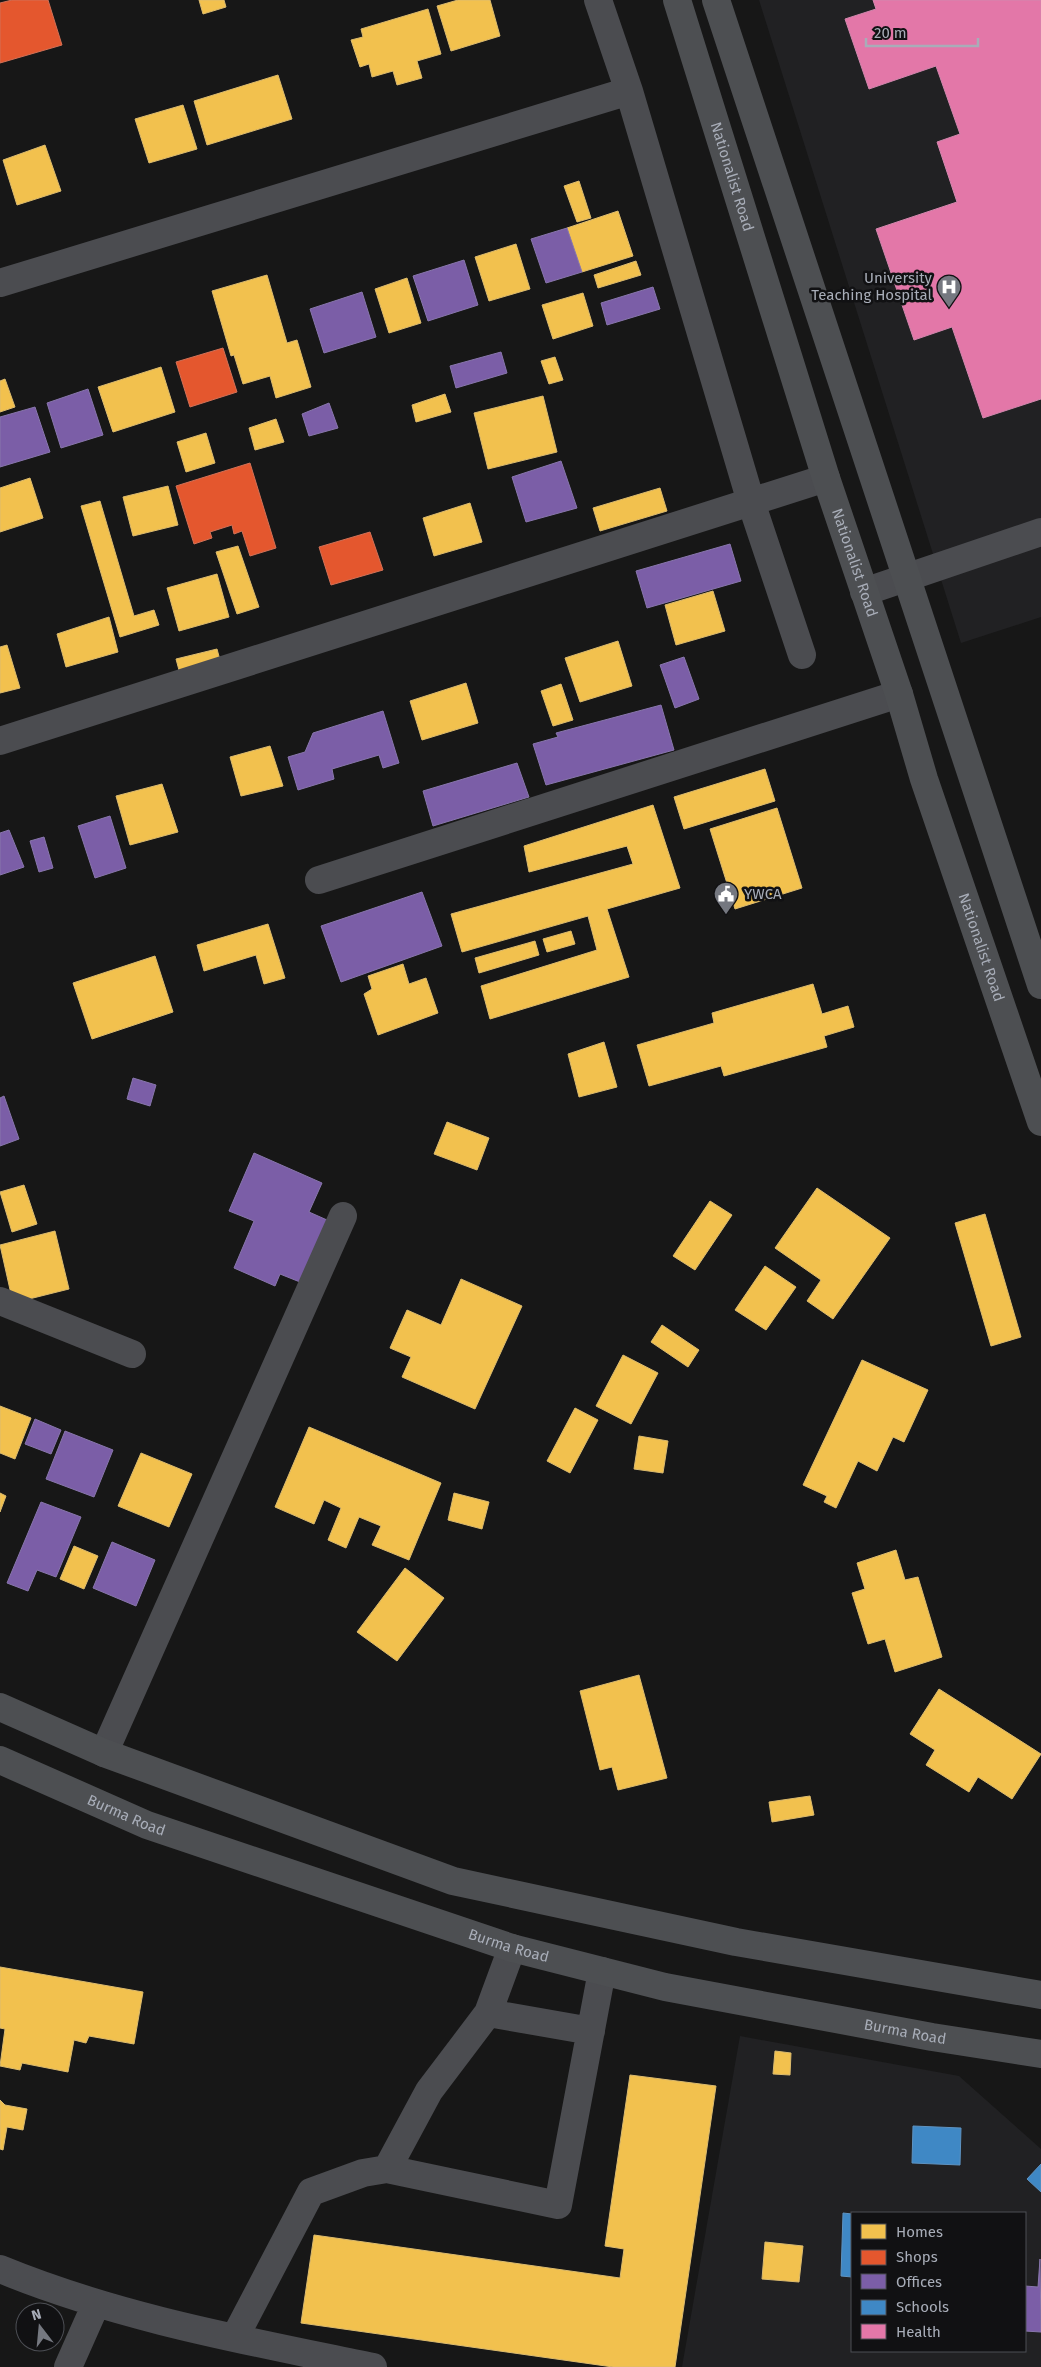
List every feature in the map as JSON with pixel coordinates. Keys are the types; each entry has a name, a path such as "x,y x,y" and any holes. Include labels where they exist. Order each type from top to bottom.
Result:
{"main road":[{"name":"Nationalist Road","path":"676,0 826,478 899,694 924,779 1041,1122"},
{"path":"716,0 1041,985"},
{"path":"0,1707 104,1753 453,1881 736,1942 1041,1995"},
{"name":"Burma Road","path":"0,1760 147,1826 512,1948 665,1987 932,2037 1041,2054"}],"street":[{"path":"598,0 629,92 751,502 802,654"},
{"path":"0,283 629,92"},
{"path":"0,741 826,478"},
{"path":"864,592 1041,532"},
{"path":"319,880 899,694"},
{"path":"104,1753 344,1216"},
{"path":"0,1301 132,1354"},
{"path":"387,2169 429,2091 488,2013 512,1948"},
{"path":"235,2337 311,2192 364,2173 387,2169 558,2205 602,1972"},
{"path":"488,2013 591,2031"},
{"path":"0,2269 96,2304 373,2367"},
{"path":"68,2367 96,2304"}],"shaded area":[{"name":"University Teaching Hospital","path":"759,0 1041,0 1041,617 961,643"},
{"path":"740,2036 959,2076 1041,2149 1041,2367 682,2367"}],"building: Homes":[{"path":"199,0 224,0 226,7 203,14"},
{"path":"458,0 490,0 500,36 451,51 437,6"},
{"path":"428,9 441,54 417,61 422,78 397,85 393,71 372,77 369,64 360,67 351,40 363,37 361,29"},
{"path":"278,75 292,119 207,145 194,101"},
{"path":"183,105 197,149 149,163 135,119"},
{"path":"45,145 61,191 17,205 3,160"},
{"path":"579,181 591,218 577,222 564,186"},
{"path":"618,211 633,256 582,272 567,228"},
{"path":"516,244 530,289 489,301 475,257"},
{"path":"636,261 641,275 598,288 594,275"},
{"path":"267,275 287,343 297,340 311,387 276,398 270,376 243,384 234,355 231,356 212,291"},
{"path":"407,278 421,323 389,333 375,289"},
{"path":"583,293 593,326 553,339 542,305"},
{"path":"555,357 563,380 549,384 541,361"},
{"path":"161,367 175,412 113,432 98,387"},
{"path":"5,379 15,407 0,412 0,381"},
{"path":"445,394 451,412 416,422 412,405"},
{"path":"543,396 557,452 488,469 474,413"},
{"path":"276,419 284,442 255,450 249,428"},
{"path":"206,433 215,463 186,472 177,442"},
{"path":"30,478 43,518 0,532 0,488"},
{"path":"168,486 178,525 133,536 123,497"},
{"path":"660,488 667,511 600,531 593,508"},
{"path":"100,501 134,616 154,610 159,625 120,637 81,506"},
{"path":"470,503 482,542 434,556 423,518"},
{"path":"238,546 259,607 237,614 216,552"},
{"path":"217,574 229,617 179,631 167,588"},
{"path":"713,591 725,631 676,645 665,605"},
{"path":"109,617 118,652 66,667 57,634"},
{"path":"618,641 632,686 580,702 565,658"},
{"path":"7,645 20,688 0,693 0,647"},
{"path":"217,649 224,675 183,685 176,659"},
{"path":"466,683 478,723 422,740 410,701"},
{"path":"561,684 573,720 553,726 541,691"},
{"path":"270,746 283,786 241,796 230,757"},
{"path":"765,769 775,801 684,829 674,797"},
{"path":"162,784 178,832 130,845 116,796"},
{"path":"653,805 680,888 607,909 629,977 490,1019 481,986 597,950 588,916 462,952 451,914 633,864 627,846 529,872 524,846"},
{"path":"777,808 802,888 735,909 710,829"},
{"path":"268,924 285,978 264,984 256,955 204,971 197,945"},
{"path":"571,931 575,944 547,952 543,939"},
{"path":"535,941 539,955 479,973 475,958"},
{"path":"155,956 173,1012 92,1039 73,983"},
{"path":"403,964 409,984 426,978 438,1013 378,1035 364,994 372,989 368,976"},
{"path":"813,984 822,1014 848,1006 854,1027 824,1036 827,1047 724,1076 721,1066 649,1086 637,1045 714,1023 712,1013"},
{"path":"604,1042 617,1087 579,1097 568,1054"},
{"path":"447,1122 489,1138 477,1170 434,1154"},
{"path":"24,1185 37,1224 12,1232 0,1192"},
{"path":"817,1188 890,1238 833,1319 807,1301 821,1280 775,1248"},
{"path":"710,1201 732,1215 695,1270 673,1256"},
{"path":"985,1214 1021,1337 991,1346 955,1223"},
{"path":"55,1231 69,1289 13,1303 0,1245"},
{"path":"765,1266 796,1287 766,1330 735,1310"},
{"path":"461,1279 522,1306 475,1409 402,1377 411,1357 390,1348 407,1310 441,1325"},
{"path":"662,1325 699,1350 688,1367 651,1342"},
{"path":"623,1355 658,1373 631,1424 596,1406"},
{"path":"862,1360 928,1390 904,1442 893,1437 877,1471 858,1461 836,1508 824,1502 827,1496 803,1485"},
{"path":"0,1406 31,1418 15,1459 0,1453"},
{"path":"575,1408 598,1420 570,1473 547,1461"},
{"path":"309,1427 441,1483 409,1560 372,1545 381,1526 359,1517 346,1548 328,1540 341,1508 324,1500 314,1524 275,1507"},
{"path":"639,1436 668,1441 663,1473 634,1469"},
{"path":"141,1453 192,1474 169,1527 118,1506"},
{"path":"0,1493 6,1496 0,1512"},
{"path":"454,1493 489,1502 482,1529 448,1520"},
{"path":"74,1546 98,1556 84,1589 60,1579"},
{"path":"896,1550 905,1580 918,1577 942,1657 895,1672 885,1639 868,1644 852,1593 865,1589 857,1563"},
{"path":"405,1568 444,1598 397,1661 357,1632"},
{"path":"639,1675 667,1778 618,1790 612,1767 600,1770 580,1691"},
{"path":"939,1689 1041,1754 1012,1799 978,1777 969,1792 926,1765 935,1750 910,1734"},
{"path":"810,1796 814,1815 772,1822 769,1802"},
{"path":"0,1967 143,1992 134,2044 89,2036 86,2043 74,2040 68,2072 22,2063 20,2070 0,2066 5,2029 0,2028"},
{"path":"775,2051 791,2053 790,2075 773,2074"},
{"path":"630,2075 716,2086 675,2367 613,2367 301,2323 314,2235 620,2278 624,2249 605,2246"},
{"path":"0,2100 5,2105 27,2109 23,2130 7,2127 3,2150 0,2149"},
{"path":"765,2242 803,2246 799,2282 762,2279"}],"building: Shops":[{"path":"12,0 48,0 62,45 0,63 0,3"},
{"path":"223,348 237,392 190,407 176,362"},
{"path":"250,463 276,548 250,556 242,531 234,534 232,525 210,532 212,538 194,544 176,486"},
{"path":"370,532 383,570 331,585 319,547"}],"building: Offices":[{"path":"567,228 582,272 546,283 531,239"},
{"path":"464,260 478,305 428,321 413,276"},
{"path":"653,287 660,309 607,325 601,303"},
{"path":"362,292 376,337 324,353 310,309"},
{"path":"501,352 507,373 456,388 450,366"},
{"path":"88,389 103,435 61,448 47,403"},
{"path":"329,403 338,428 309,436 302,414"},
{"path":"35,407 50,452 0,467 0,417"},
{"path":"561,461 577,508 526,522 512,477"},
{"path":"730,544 741,581 647,608 636,571"},
{"path":"684,657 699,699 675,708 660,665"},
{"path":"661,705 674,750 546,785 533,744 558,737 556,733"},
{"path":"383,711 399,763 383,768 379,755 332,769 334,779 298,790 288,757 305,752 313,733"},
{"path":"517,763 529,797 433,826 423,791"},
{"path":"110,816 126,868 95,878 78,826"},
{"path":"9,830 24,867 0,875 0,833"},
{"path":"44,837 53,868 39,872 30,841"},
{"path":"422,892 442,946 341,982 321,926"},
{"path":"133,1078 156,1085 150,1106 127,1099"},
{"path":"4,1096 19,1139 0,1146 0,1098"},
{"path":"254,1153 322,1183 309,1212 327,1220 300,1282 280,1274 275,1286 234,1268 254,1221 229,1211"},
{"path":"35,1419 61,1430 51,1454 25,1444"},
{"path":"65,1431 113,1450 94,1497 46,1479"},
{"path":"41,1502 81,1517 56,1577 37,1570 28,1591 7,1583"},
{"path":"112,1542 155,1560 136,1606 93,1588"},
{"path":"1040,2259 1041,2332 1026,2331 1026,2286 1038,2287"}],"building: Schools":[{"path":"913,2126 961,2128 960,2165 912,2163"},
{"path":"1041,2164 1041,2192 1027,2179"},
{"path":"843,2213 851,2214 851,2277 841,2276"}],"building: Health":[{"path":"873,0 1041,0 1041,399 983,418 952,327 914,340 876,229 957,202 937,142 960,134 936,66 869,89 845,19 876,9"}],"place":[{"name":"University Teaching Hospital","path":"949,308"},
{"name":"YWCA","path":"726,915"}]}
